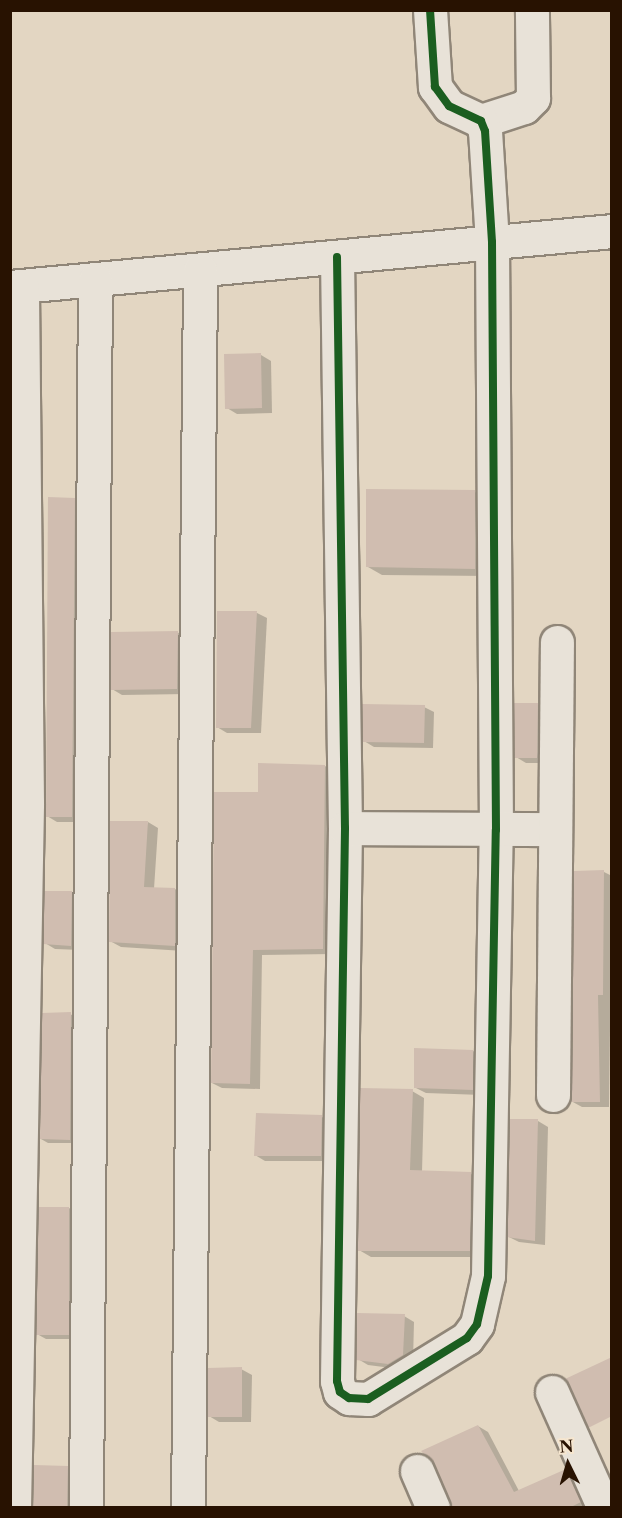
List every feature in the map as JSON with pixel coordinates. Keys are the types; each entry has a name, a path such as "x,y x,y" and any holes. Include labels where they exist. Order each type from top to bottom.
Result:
{"street":[{"path":"337,257 345,828 337,1381 340,1392 349,1398 368,1399 467,1338 483,1305 488,1276 496,830 492,242 485,131 481,121 449,106 435,87 430,10"},
{"path":"481,121 524,107 533,98 532,10"},
{"path":"14,1508 27,803 16,287 612,231"},
{"path":"188,1508 200,270"},
{"path":"86,1508 95,280"},
{"path":"553,1095 556,642"},
{"path":"345,828 555,829"},
{"path":"552,1392 604,1508"},
{"path":"417,1471 433,1508"}],"building":[{"path":"261,353 262,408 225,409 224,354"},
{"path":"366,489 475,490 475,569 366,567"},
{"path":"48,497 75,498 72,817 46,817"},
{"path":"217,611 257,611 251,728 216,728"},
{"path":"178,631 177,689 111,690 111,632"},
{"path":"514,703 538,703 537,758 514,758"},
{"path":"362,704 425,705 424,743 363,742"},
{"path":"258,763 325,765 323,949 253,950 250,1084 211,1083 214,792 258,792"},
{"path":"110,821 148,821 144,887 175,888 175,946 109,942"},
{"path":"604,870 603,995 598,995 600,1102 570,1102 574,871"},
{"path":"44,891 72,891 71,946 43,944"},
{"path":"71,1012 70,1140 40,1139 42,1013"},
{"path":"414,1048 473,1050 473,1090 414,1088"},
{"path":"360,1088 413,1089 410,1170 471,1172 470,1251 358,1251"},
{"path":"256,1113 322,1115 321,1156 254,1156"},
{"path":"510,1119 538,1119 535,1241 507,1237"},
{"path":"38,1207 69,1207 69,1335 36,1335"},
{"path":"357,1313 405,1314 403,1355 388,1364 356,1360"},
{"path":"612,1357 612,1416 588,1428 565,1379"},
{"path":"242,1367 242,1417 208,1417 208,1368"},
{"path":"478,1425 514,1492 566,1469 581,1502 569,1508 452,1508 434,1464 421,1451"},
{"path":"34,1465 68,1466 67,1508 33,1508"}],"cycle path":[{"path":"337,257 345,828 337,1381 340,1392 349,1398 368,1399 467,1338 477,1324 488,1276 496,830 492,242 485,131 481,121 449,106 435,87 430,10"}]}
